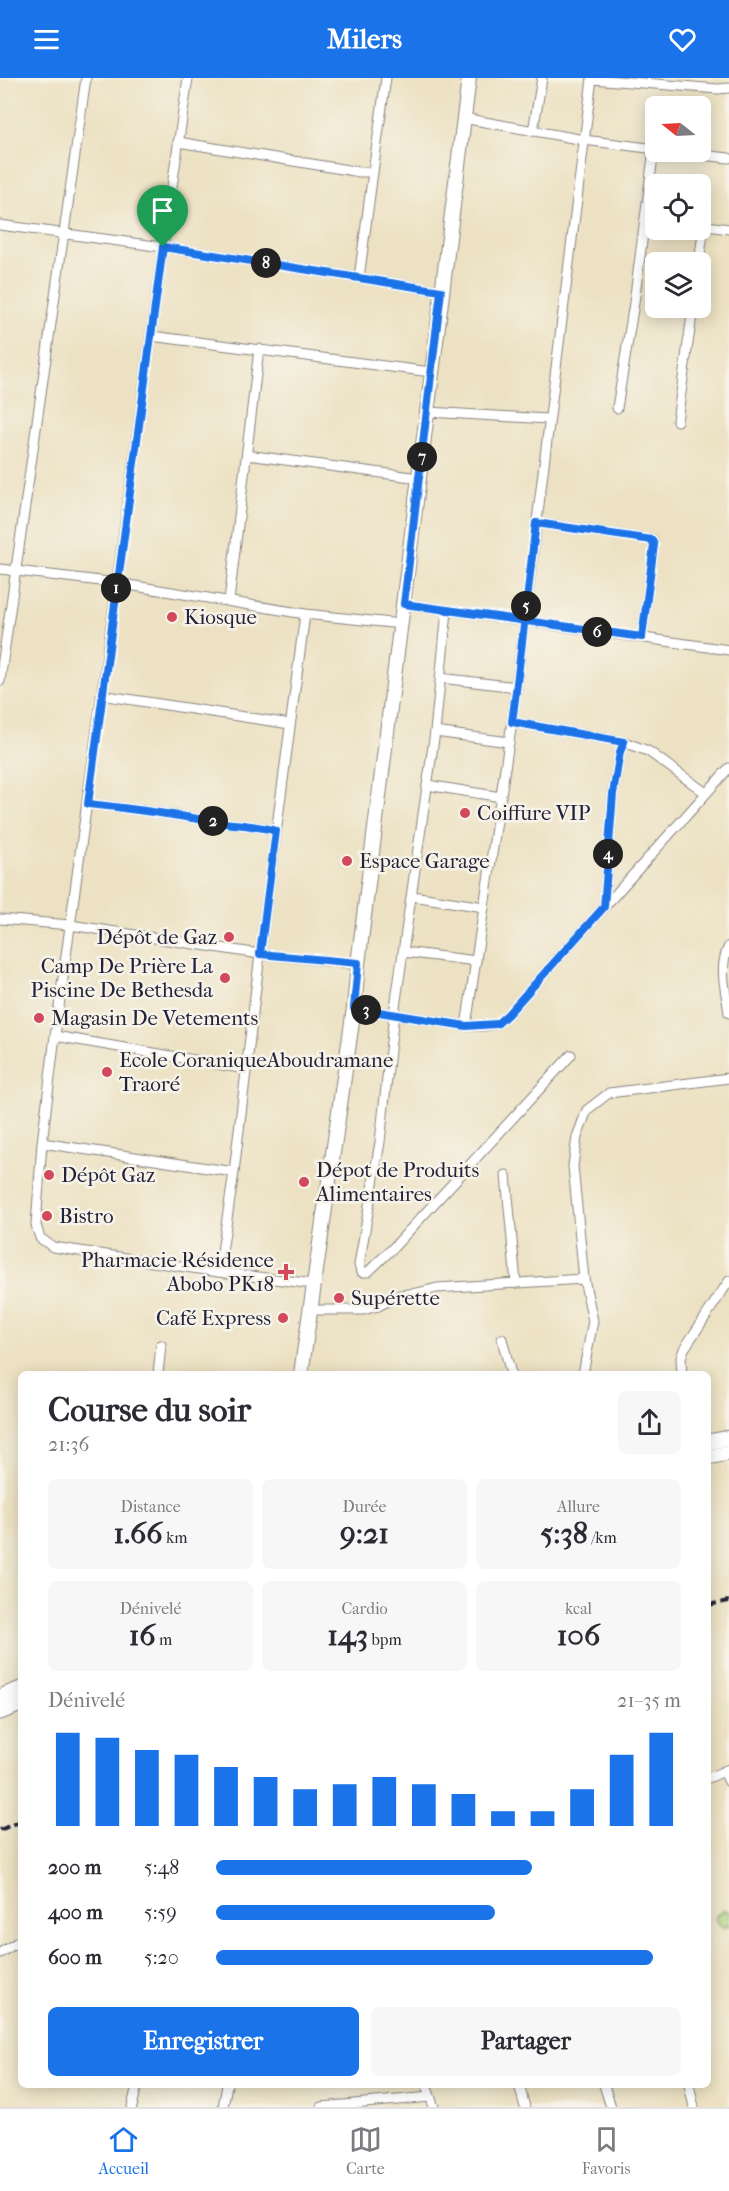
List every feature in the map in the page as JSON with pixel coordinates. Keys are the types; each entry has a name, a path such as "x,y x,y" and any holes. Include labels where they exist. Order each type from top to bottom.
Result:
{"main road":[{"path":"711,1441 729,1438"},
{"path":"711,1456 729,1453"},
{"path":"0,1697 18,1690"},
{"path":"0,1712 18,1705"}],"street":[{"path":"0,681 86,78"},
{"path":"188,78 55,1036 42,1143 36,1225 40,1238 52,1246 313,1284"},
{"path":"359,278 386,78"},
{"path":"301,1371 354,1008 469,78"},
{"path":"533,131 542,78"},
{"path":"466,1026 517,687 548,419 592,78 729,88"},
{"path":"463,118 584,140 645,148"},
{"path":"178,142 360,172 373,172"},
{"path":"711,156 729,158"},
{"path":"0,225 163,247 441,291"},
{"path":"711,226 729,229"},
{"path":"617,408 647,240"},
{"path":"677,422 692,318"},
{"path":"151,336 431,372"},
{"path":"229,601 259,349"},
{"path":"428,412 548,419"},
{"path":"247,455 419,478"},
{"path":"536,523 652,540 654,545 642,637"},
{"path":"0,569 117,583 305,614 401,624"},
{"path":"404,604 729,650"},
{"path":"447,611 435,732 394,1014 377,1164 359,1264 362,1272 368,1272 393,1248 571,1055"},
{"path":"219,1272 234,1172 305,614"},
{"path":"440,678 517,687"},
{"path":"101,695 290,724"},
{"path":"512,722 624,742 648,751 706,793"},
{"path":"435,732 509,742"},
{"path":"604,907 613,794 620,752 624,742"},
{"path":"354,1008 466,1026 497,1024 515,1007 729,768"},
{"path":"427,785 501,797"},
{"path":"88,804 133,808 258,826 276,831"},
{"path":"412,896 484,907"},
{"path":"0,919 70,926 260,954 358,963"},
{"path":"729,946 724,954 722,966 729,1013"},
{"path":"404,952 476,961"},
{"path":"55,1036 246,1069"},
{"path":"584,1371 593,1321 584,1279 573,1166 577,1137 587,1110 609,1093 729,1078"},
{"path":"42,1143 234,1172"},
{"path":"506,1175 516,1283"},
{"path":"310,1310 363,1310 378,1306 400,1295 437,1288 584,1279"},
{"path":"682,1371 681,1358 684,1349 729,1281"},
{"path":"502,1339 510,1371"},
{"path":"158,1371 161,1344"},
{"path":"711,1777 727,1770 729,1782"},
{"path":"0,1953 18,1942"},
{"path":"132,2107 136,2088"},
{"path":"223,2107 226,2088"},
{"path":"427,2088 434,2107"},
{"path":"520,2088 525,2107"},
{"path":"605,2088 611,2107"},
{"path":"690,2088 694,2107"},
{"path":"321,2107 430,2097"}],"green space":[{"path":"724,1910 729,1912 729,1926 723,1927 716,1921 716,1915"}],"railway":[{"path":"711,1604 729,1601"},
{"path":"0,1830 18,1822"}],"place":[{"name":"Kiosque","path":"172,617"},
{"name":"Coiffure VIP","path":"465,813"},
{"name":"Espace Garage","path":"347,861"},
{"name":"Dépôt de Gaz","path":"229,937"},
{"name":"Camp De Prière La Piscine De Bethesda","path":"225,978"},
{"name":"Magasin De Vetements","path":"39,1018"},
{"name":"Ecole CoraniqueAboudramane Traoré","path":"107,1072"},
{"name":"Dépôt Gaz","path":"49,1175"},
{"name":"Dépot de Produits Alimentaires","path":"304,1182"},
{"name":"Bistro","path":"47,1216"},
{"name":"Pharmacie Résidence Abobo PK18","path":"286,1272"},
{"name":"Supérette","path":"339,1298"},
{"name":"Café Express","path":"283,1318"}],"route":[{"path":"163,247 88,804 246,824 276,831 260,954 358,963 354,1008 466,1026 497,1024 604,907 613,794 620,752 624,742 512,722 517,687 524,622 536,523 652,540 654,545 642,637 524,622 404,604 441,291 163,247"}]}
